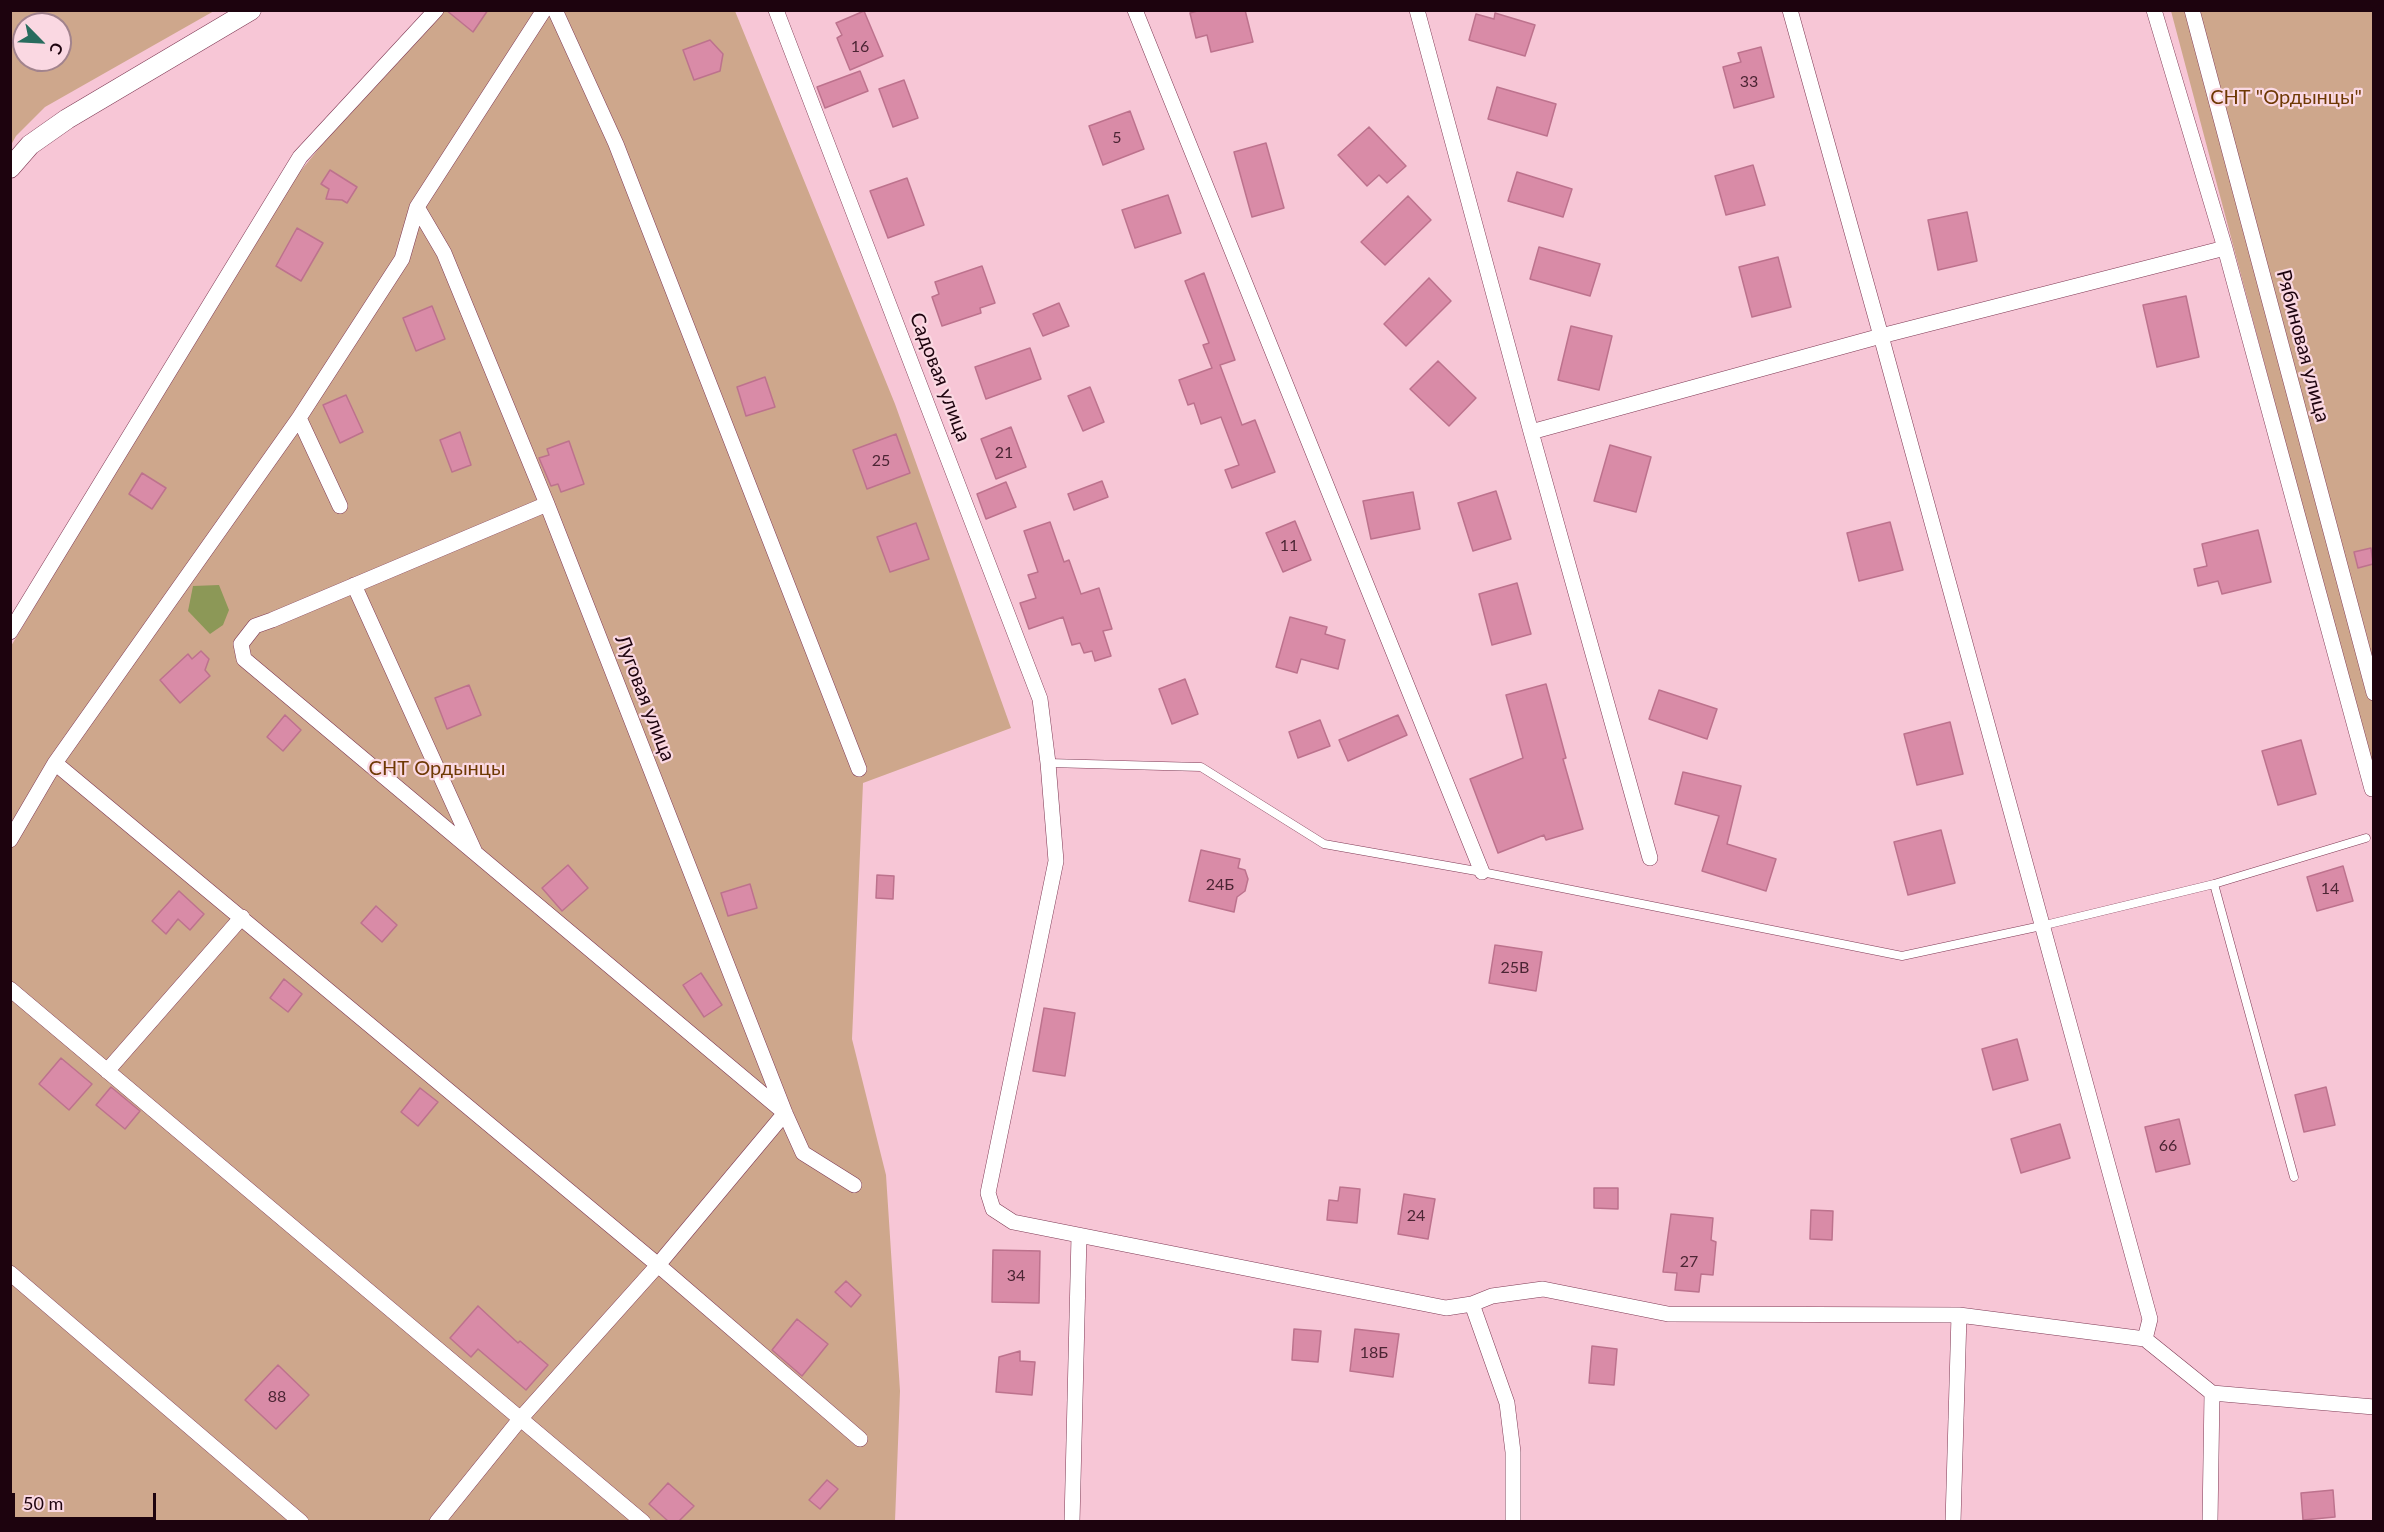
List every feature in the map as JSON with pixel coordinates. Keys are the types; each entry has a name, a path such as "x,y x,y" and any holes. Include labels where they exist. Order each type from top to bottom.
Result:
{"street":[{"path":"10,168 30,145 67,119 251,10"},
{"path":"10,632 300,157 436,10"},
{"path":"10,840 55,763 299,418 402,259 417,207 544,10"},
{"path":"555,10 616,144 859,769"},
{"name":"Садовая улица","path":"776,10 1040,699 1056,861 988,1193 993,1209 1013,1222 1446,1308 1472,1304 1492,1296 1543,1289 1668,1314 1959,1315 2145,1339"},
{"path":"1135,10 1482,872"},
{"path":"1418,10 1531,432 1650,858"},
{"path":"1790,10 2150,1319 2145,1339 2212,1393 2373,1407"},
{"path":"2154,10 2225,248 2372,789"},
{"name":"Рябиновая улица","path":"2192,10 2373,693"},
{"name":"Луговая улица","path":"417,207 444,253 547,504 785,1113 803,1153 854,1185"},
{"path":"1531,432 1881,336 2225,248"},
{"path":"299,418 340,506"},
{"path":"437,1521 521,1418 658,1265 785,1113 244,659 241,644 255,626 547,504"},
{"path":"354,585 476,855"},
{"path":"55,763 658,1265 860,1439"},
{"path":"107,1071 242,917"},
{"path":"10,989 643,1521"},
{"path":"1072,1521 1079,1236"},
{"path":"10,1273 301,1521"},
{"path":"1472,1304 1507,1403 1513,1452 1513,1521"},
{"path":"1953,1521 1959,1315"},
{"path":"2210,1521 2212,1393"}],"lane":[{"path":"1048,763 1201,767 1324,844 1482,872 1902,956 2041,926 2214,884 2366,838"},
{"path":"2214,884 2294,1177"}],"green space":[{"path":"11,10 214,10 45,107 16,136 11,145"},
{"name":"СНТ Ордынцы","path":"430,11 735,11 895,404 1011,728 863,783 852,1039 886,1175 900,1391 895,1521 11,1522 11,646 278,199"},
{"name":"СНТ \"Ордынцы\"","path":"2171,11 2373,11 2373,773"}],"shaded area":[{"path":"219,585 229,610 223,625 210,634 188,611 193,586"}],"building":[{"path":"446,10 488,10 473,32"},
{"path":"1201,10 1245,10 1253,42 1211,52 1207,35 1196,38 1190,13"},
{"path":"864,11 883,56 850,70 837,38 842,35 836,23"},
{"path":"1495,13 1535,25 1525,56 1469,40 1476,14 1494,19"},
{"path":"710,40 723,54 720,71 694,80 683,50"},
{"path":"1761,47 1774,97 1734,108 1723,67 1741,62 1738,53"},
{"path":"860,71 868,91 825,108 817,87"},
{"path":"904,80 918,118 893,127 879,89"},
{"path":"1497,87 1556,104 1547,136 1488,119"},
{"path":"1130,111 1144,149 1103,165 1089,126"},
{"path":"1369,127 1406,166 1387,183 1379,175 1367,186 1338,155"},
{"path":"1266,143 1284,208 1252,217 1234,152"},
{"path":"1753,165 1765,205 1726,215 1715,176"},
{"path":"330,170 357,187 347,203 342,200 326,199 329,189 321,184"},
{"path":"1517,172 1572,189 1563,217 1508,201"},
{"path":"907,178 924,225 888,238 870,191"},
{"path":"1168,195 1181,233 1135,248 1122,210"},
{"path":"1408,196 1431,220 1385,265 1361,242"},
{"path":"1967,212 1977,261 1938,270 1928,220"},
{"path":"297,228 323,243 301,281 276,266"},
{"path":"1539,247 1600,264 1590,296 1530,279"},
{"path":"1778,257 1791,307 1752,317 1739,267"},
{"path":"982,266 995,303 980,308 981,313 942,326 932,297 939,294 935,282"},
{"path":"1204,273 1235,360 1220,365 1242,425 1255,420 1275,472 1232,488 1225,470 1239,465 1221,417 1201,424 1194,403 1188,405 1179,380 1212,368 1203,345 1209,343 1185,281"},
{"path":"1429,278 1451,301 1406,346 1384,324"},
{"path":"2186,296 2199,357 2157,367 2143,305"},
{"path":"1059,303 1069,326 1043,336 1033,314"},
{"path":"432,306 445,339 416,351 403,318"},
{"path":"1571,326 1612,336 1599,390 1558,380"},
{"path":"1030,348 1041,379 986,399 975,367"},
{"path":"1438,361 1476,398 1449,426 1410,389"},
{"path":"765,377 775,407 746,416 737,387"},
{"path":"1090,387 1104,422 1083,431 1068,396"},
{"path":"346,395 363,432 340,443 323,405"},
{"path":"1011,427 1026,467 996,479 981,439"},
{"path":"460,432 471,465 452,472 440,440"},
{"path":"896,434 910,473 867,489 853,450"},
{"path":"569,441 584,484 561,492 558,484 551,486 539,458 549,455 547,449"},
{"path":"1610,445 1651,457 1636,512 1594,501"},
{"path":"142,473 166,488 152,509 129,494"},
{"path":"1102,481 1108,497 1074,510 1068,494"},
{"path":"1006,482 1016,507 986,519 977,494"},
{"path":"1496,491 1511,539 1473,551 1458,503"},
{"path":"1413,492 1420,529 1371,539 1363,501"},
{"path":"1295,521 1311,560 1283,572 1266,533"},
{"path":"1050,522 1064,562 1069,560 1081,594 1099,588 1112,629 1103,631 1111,656 1095,661 1092,651 1084,653 1080,643 1072,645 1063,617 1029,629 1020,603 1036,598 1028,575 1038,572 1024,531"},
{"path":"1890,522 1903,570 1859,581 1847,533"},
{"path":"916,523 929,559 890,572 877,537"},
{"path":"2258,530 2271,582 2222,594 2218,581 2198,586 2194,569 2207,566 2202,544"},
{"path":"2371,548 2373,564 2358,568 2354,552"},
{"path":"1517,583 1531,634 1492,645 1479,594"},
{"path":"1290,617 1327,627 1325,634 1345,640 1338,669 1301,659 1297,673 1276,667"},
{"path":"201,651 209,659 205,670 210,676 180,703 160,680 188,654 192,659"},
{"path":"1185,679 1198,714 1172,724 1159,689"},
{"path":"1546,684 1566,758 1563,759 1583,829 1546,840 1544,835 1498,853 1470,779 1523,758 1506,695"},
{"path":"469,685 481,715 447,729 435,698"},
{"path":"1659,690 1717,709 1707,739 1649,719"},
{"path":"285,715 301,730 283,751 267,737"},
{"path":"1398,715 1407,735 1348,761 1339,740"},
{"path":"1320,720 1330,746 1298,758 1289,732"},
{"path":"1950,722 1963,774 1917,785 1904,734"},
{"path":"2301,740 2316,794 2278,805 2262,751"},
{"path":"1683,772 1741,786 1727,844 1776,859 1766,891 1702,871 1719,816 1675,804"},
{"path":"1941,830 1955,883 1908,895 1894,842"},
{"path":"1201,850 1240,859 1238,868 1245,870 1248,879 1245,891 1237,897 1234,912 1189,901"},
{"path":"568,865 588,888 562,911 542,888"},
{"path":"2343,866 2353,901 2317,911 2307,877"},
{"path":"877,875 894,876 893,899 876,898"},
{"path":"750,884 757,908 728,916 721,893"},
{"path":"179,891 204,914 190,930 178,919 166,934 152,921"},
{"path":"376,906 397,925 382,942 361,923"},
{"path":"1495,945 1542,952 1536,991 1489,983"},
{"path":"701,973 722,1005 704,1017 683,985"},
{"path":"284,979 302,994 288,1012 270,998"},
{"path":"1044,1008 1075,1013 1065,1076 1033,1071"},
{"path":"2017,1039 2028,1080 1993,1090 1982,1049"},
{"path":"61,1058 92,1084 69,1110 39,1084"},
{"path":"111,1087 140,1111 125,1129 96,1105"},
{"path":"2326,1087 2335,1125 2304,1132 2295,1095"},
{"path":"420,1088 438,1102 418,1126 401,1112"},
{"path":"2179,1119 2190,1164 2156,1172 2145,1127"},
{"path":"2060,1124 2070,1158 2021,1173 2011,1139"},
{"path":"1340,1187 1360,1189 1357,1223 1327,1220 1329,1200 1338,1201"},
{"path":"1594,1188 1618,1188 1618,1209 1594,1208"},
{"path":"1404,1194 1435,1199 1428,1239 1398,1234"},
{"path":"1811,1210 1833,1211 1832,1240 1810,1239"},
{"path":"1671,1214 1713,1218 1711,1240 1716,1242 1713,1275 1701,1274 1699,1292 1675,1290 1677,1273 1663,1272"},
{"path":"993,1250 1040,1251 1039,1303 992,1302"},
{"path":"846,1281 861,1295 851,1307 835,1292"},
{"path":"478,1306 518,1343 520,1341 548,1365 526,1390 478,1349 471,1357 450,1338"},
{"path":"797,1319 828,1344 802,1376 772,1350"},
{"path":"1294,1329 1321,1331 1318,1362 1292,1360"},
{"path":"1355,1329 1399,1334 1393,1377 1350,1371"},
{"path":"1592,1346 1617,1349 1614,1385 1589,1383"},
{"path":"1020,1351 1020,1361 1035,1362 1032,1395 996,1392 999,1357"},
{"path":"278,1365 309,1395 276,1429 245,1400"},
{"path":"827,1480 838,1489 820,1509 809,1500"},
{"path":"668,1483 694,1506 679,1521 668,1521 649,1504"},
{"path":"2333,1490 2335,1517 2303,1520 2301,1493"}]}
